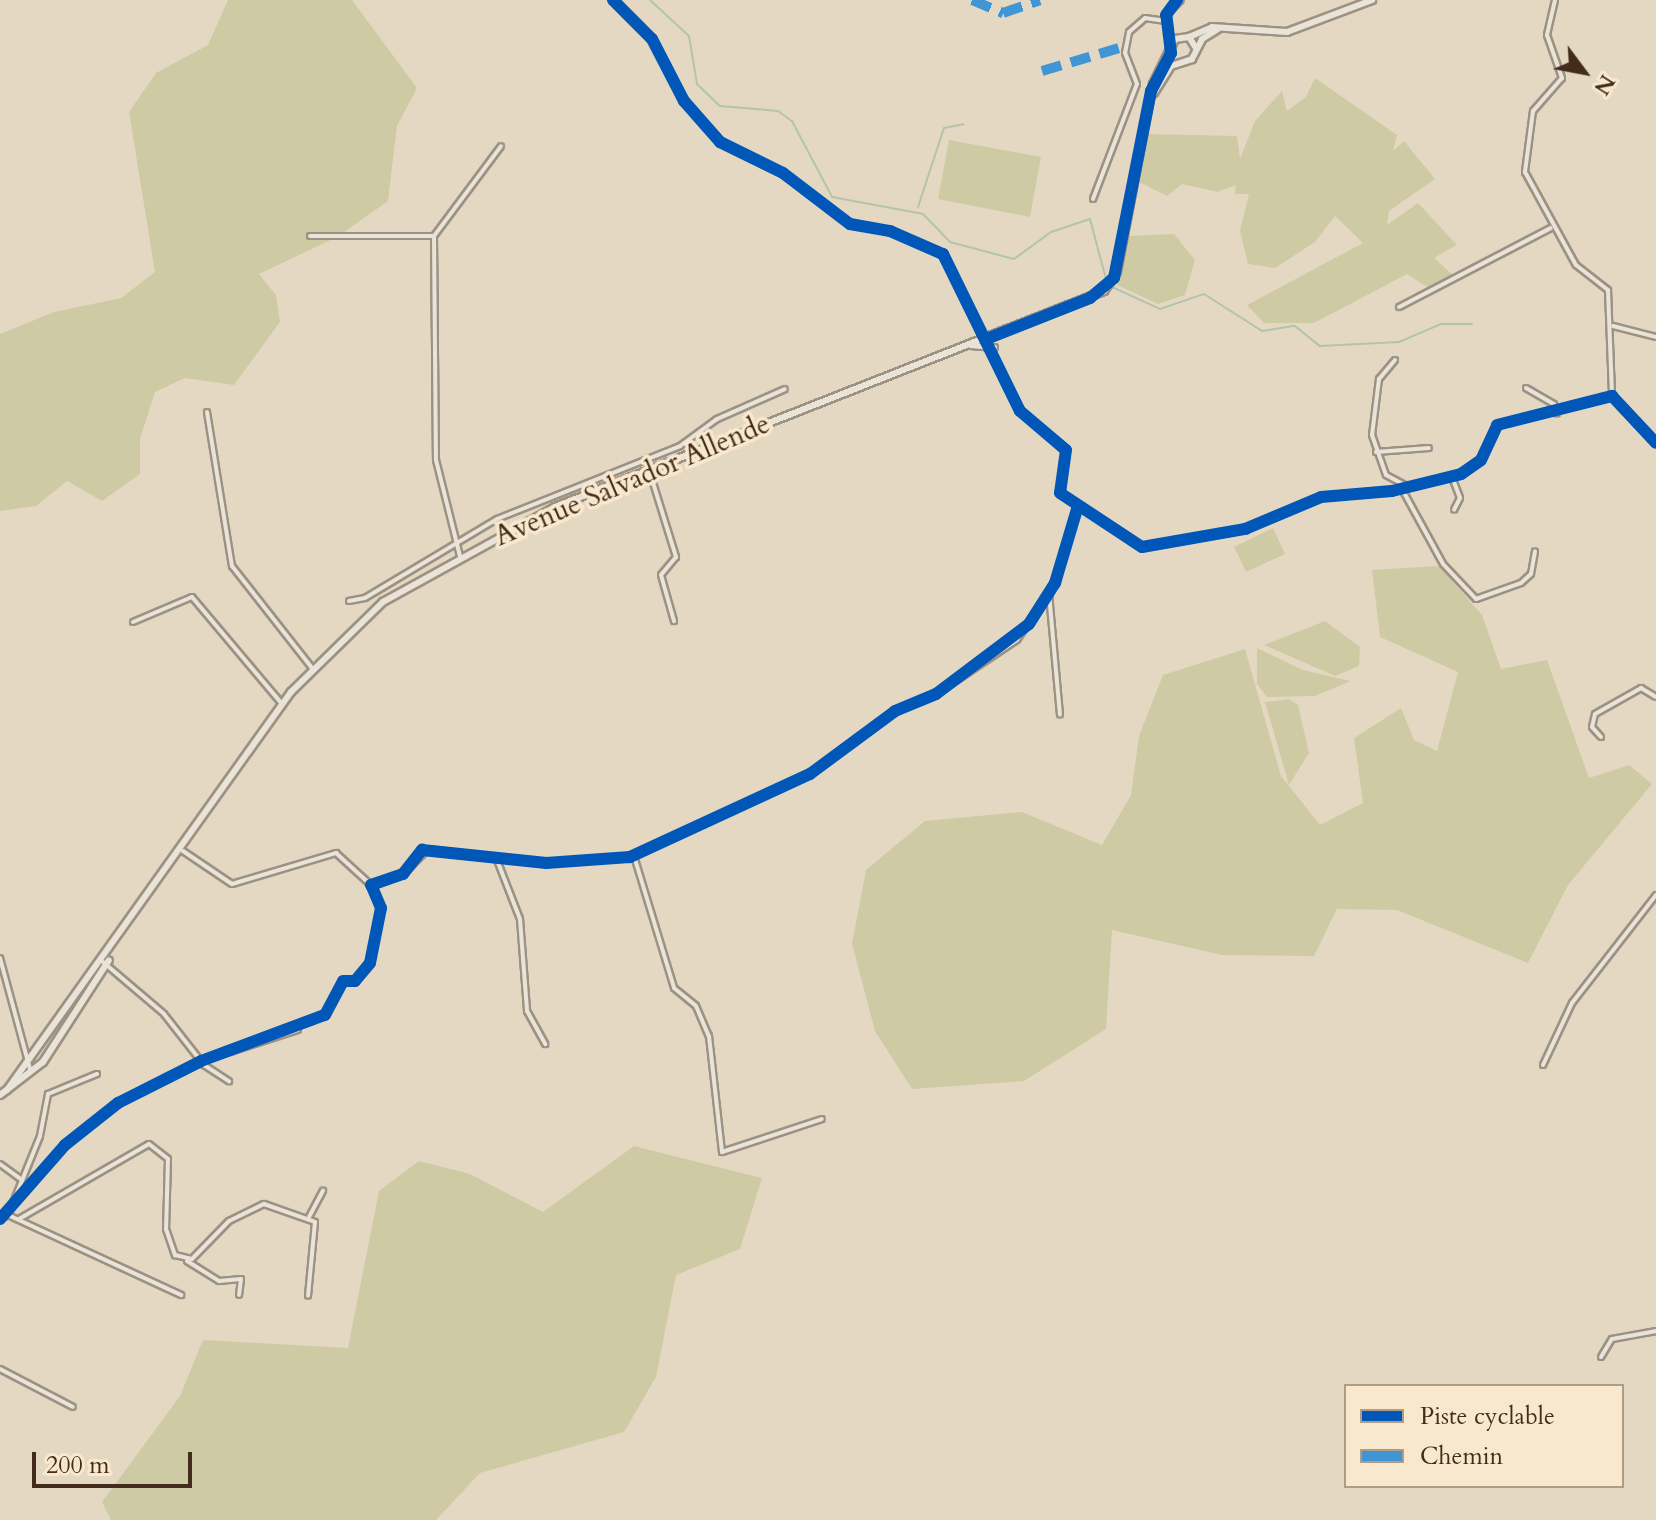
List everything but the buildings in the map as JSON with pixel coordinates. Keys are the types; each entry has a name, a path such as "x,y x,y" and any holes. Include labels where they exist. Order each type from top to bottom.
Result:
{"main road":[{"path":"1149,103 1171,48 1185,37 1225,27 1287,32 1372,0"},
{"path":"1149,103 1165,72 1225,27"},
{"path":"1185,37 1196,48"},
{"path":"1171,48 1180,62"},
{"name":"Avenue Salvador Allende","path":"0,1095 43,1062 121,939 282,704 312,668 383,602 460,556 649,469 989,338 1110,285 1149,103"},
{"name":"Avenue Salvador Allende","path":"7,1090 32,1063 105,963"}],"street":[{"path":"613,0 652,39 662,68 711,135 783,173 850,224 936,249 994,347 1020,411 1066,450 1058,489 1078,506 1152,549 1256,526 1321,497 1404,487 1452,477 1481,460 1497,425 1557,414 1612,396"},
{"path":"1171,48 1167,24 1179,0"},
{"path":"1555,0 1547,35 1562,78 1533,111 1525,172 1551,228 1576,265 1606,285 1613,326 1612,396 1656,443"},
{"path":"1093,199 1137,84 1125,53 1129,32 1145,18 1167,24 1185,37"},
{"path":"460,556 436,460 434,236 501,146"},
{"path":"1399,307 1551,228"},
{"path":"310,236 434,236"},
{"path":"1613,326 1656,337"},
{"path":"969,345 994,347"},
{"path":"1395,360 1375,395 1376,452 1390,481 1404,487 1443,564 1476,599 1521,583 1531,574 1535,551"},
{"path":"1526,388 1554,404 1557,414"},
{"path":"349,601 497,519 646,460 785,389"},
{"path":"207,412 232,566 312,668"},
{"path":"1376,452 1429,448"},
{"path":"646,460 676,557 661,575 674,621"},
{"path":"1452,477 1460,498 1454,510"},
{"path":"183,851 232,884 336,853 371,885 403,874 422,850 584,864 634,855 810,774 895,711 936,694 1017,640 1049,593 1078,506"},
{"path":"1049,593 1060,715"},
{"path":"133,622 192,597 282,704"},
{"path":"1601,737 1592,727 1595,714 1641,688 1656,697"},
{"path":"634,855 674,988 696,1006 709,1036 722,1152 822,1119"},
{"path":"497,858 520,919 527,1011 545,1044"},
{"path":"1543,1065 1572,1003 1656,895"},
{"path":"0,958 32,1063 22,1080"},
{"path":"105,963 164,1014 201,1061 229,1081"},
{"path":"201,1061 298,1030"},
{"path":"0,1219 8,1215 22,1180 48,1094 97,1074"},
{"path":"19,1219 149,1144 168,1159 167,1236 175,1255 219,1281 241,1279 239,1295"},
{"path":"0,1164 22,1180"},
{"path":"308,1218 323,1191"},
{"path":"187,1261 257,1203 308,1218 316,1230 308,1296"},
{"path":"8,1215 181,1295"},
{"path":"1601,1357 1612,1339 1656,1331"},
{"path":"0,1369 73,1407"}],"shaded area":[{"path":"228,0 352,0 417,88 397,126 388,201 337,237 259,274 276,295 280,322 234,385 185,378 155,392 140,439 140,474 102,501 67,481 36,506 0,511 0,334 54,312 121,298 155,272 129,112 156,73 208,45"},
{"path":"1315,78 1397,135 1393,151 1404,141 1435,179 1389,211 1387,225 1418,203 1457,245 1434,258 1454,276 1429,288 1407,274 1314,323 1264,323 1247,305 1363,243 1335,216 1315,242 1275,268 1248,264 1240,231 1249,194 1235,194 1236,185 1218,192 1182,184 1167,196 1139,182 1148,134 1237,136 1240,159 1255,121 1282,91 1287,111 1306,97"},
{"path":"949,140 1041,157 1030,217 938,199"},
{"path":"1174,234 1195,260 1185,295 1158,304 1117,285 1129,236"},
{"path":"1273,528 1285,554 1246,572 1234,547"},
{"path":"1439,566 1482,615 1501,669 1547,660 1589,778 1629,765 1652,784 1568,885 1528,963 1397,910 1337,909 1314,956 1222,955 1112,930 1106,1029 1024,1081 912,1089 875,1031 852,944 866,870 925,821 1022,812 1102,845 1131,795 1139,736 1163,675 1245,649 1281,776 1320,825 1363,803 1354,738 1401,708 1414,740 1437,751 1458,672 1380,637 1372,570"},
{"path":"1325,621 1360,647 1359,666 1335,676 1264,645"},
{"path":"1257,648 1303,670 1351,681 1315,696 1267,697 1257,684"},
{"path":"1289,699 1298,705 1309,753 1289,785 1265,702"},
{"path":"634,1146 762,1178 740,1249 676,1275 656,1377 624,1432 480,1473 436,1520 111,1520 102,1502 180,1396 203,1340 348,1348 379,1191 419,1161 470,1174 543,1212"}],"waterway":[{"path":"650,0 689,36 697,84 720,106 778,111 792,121 832,197 923,214 950,242 1014,259 1051,232 1090,219 1107,283"},
{"path":"918,207 944,128 964,124"},
{"path":"1112,287 1160,309 1204,294 1262,331 1295,326 1320,346 1399,342 1441,324 1472,324"}],"marked path":[{"path":"972,0 1003,13 1040,0"},
{"path":"1042,71 1126,46"}],"cycle path":[{"path":"613,0 652,39 684,101 720,142 783,173 850,224 890,231 943,254 1020,411 1066,450 1060,493 1142,547 1245,529 1321,497 1392,491 1461,474 1481,460 1497,425 1612,396 1656,443"},
{"path":"989,338 1090,298 1114,278 1151,91 1171,53 1166,15 1177,0"},
{"path":"0,1219 65,1145 118,1103 201,1061 325,1015 343,981 355,981 370,963 381,908 371,885 403,874 422,850 546,863 630,857 810,774 895,711 936,694 1029,624 1055,583 1078,506"}]}
